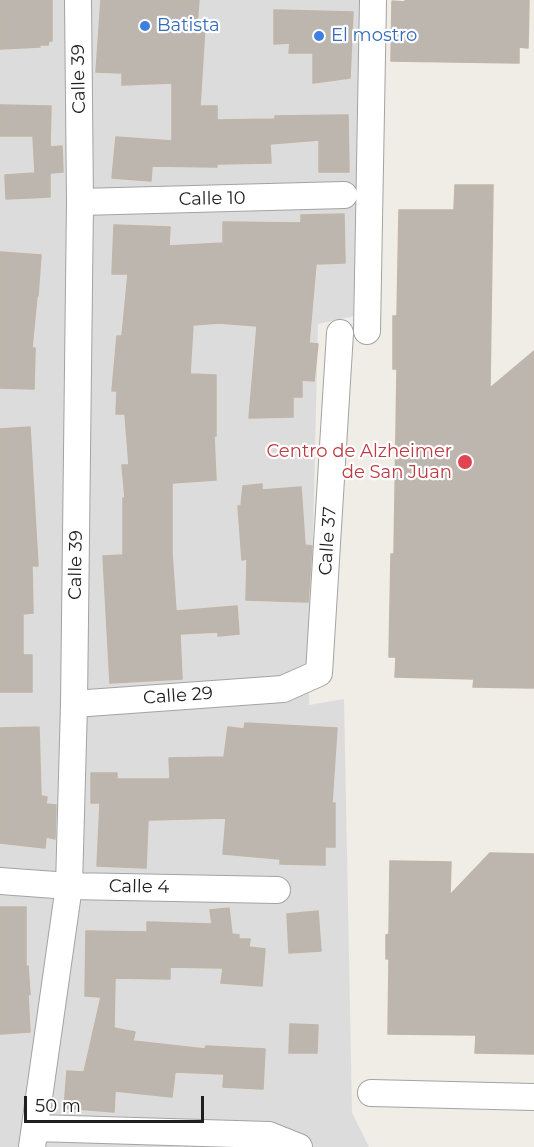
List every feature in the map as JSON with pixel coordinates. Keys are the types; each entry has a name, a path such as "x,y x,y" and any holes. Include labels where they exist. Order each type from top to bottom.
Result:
{"street":[{"name":"Calle 39","path":"78,0 80,202 74,704 69,886 34,1138 269,1135 300,1147"},
{"path":"367,331 373,0"},
{"name":"Calle 10","path":"80,202 344,195"},
{"name":"Calle 37","path":"283,689 320,673 340,333"},
{"name":"Calle 29","path":"74,704 283,689"},
{"name":"Calle 4","path":"0,881 69,886 277,890"},
{"path":"371,1093 534,1097"}],"shaded area":[{"path":"0,0 375,0 359,315 318,324 309,705 344,699 352,1113 369,1147 0,1147"}],"building":[{"path":"0,0 52,0 52,41 49,41 48,45 39,45 40,47 0,49"},
{"path":"101,0 199,0 197,25 205,26 200,106 217,106 217,120 348,115 349,172 319,172 319,140 270,144 271,163 217,164 217,167 152,166 151,181 112,178 116,137 172,141 172,83 122,85 122,73 96,72"},
{"path":"405,0 529,0 528,48 519,47 519,63 391,61 392,1 405,2"},
{"path":"274,10 353,12 350,78 313,83 313,53 289,53 290,43 274,44"},
{"path":"0,105 51,106 50,147 62,146 63,172 50,173 50,197 6,199 5,175 35,173 33,136 0,136"},
{"name":"Centro de Alzheimer de San Juan","path":"455,185 493,185 490,388 534,351 534,688 473,687 474,679 395,677 396,657 389,657 391,554 394,554 397,369 393,369 393,316 397,316 399,210 454,210"},
{"path":"344,214 345,263 316,264 309,343 318,344 314,381 302,380 302,397 293,397 293,417 249,418 257,326 219,323 193,325 190,374 216,375 216,436 214,436 216,480 172,483 172,553 176,611 237,606 239,634 218,636 218,632 180,634 182,679 110,683 103,556 123,555 123,498 125,498 122,465 129,465 125,414 116,414 117,391 112,391 117,336 122,336 128,274 112,274 114,225 170,227 169,246 223,243 223,222 301,223 301,215"},
{"path":"0,252 41,255 32,348 35,348 34,389 0,388"},
{"path":"30,427 38,566 32,566 33,613 23,614 23,655 32,655 32,692 0,692 0,429"},
{"path":"262,484 262,490 301,487 305,545 312,546 308,602 246,600 247,559 242,560 238,506 241,506 243,486"},
{"path":"245,723 337,728 332,803 335,803 335,847 325,847 325,865 280,864 280,859 223,854 226,818 148,820 146,868 97,866 100,803 91,803 91,773 117,773 117,779 170,779 169,758 224,757 228,727 244,729"},
{"path":"39,727 41,796 47,797 46,804 56,805 55,839 46,837 45,848 0,843 0,728"},
{"path":"490,853 534,854 534,1054 475,1053 476,1035 388,1034 389,959 386,959 386,935 389,934 390,861 451,862 450,895"},
{"path":"0,907 26,907 26,967 28,966 30,994 28,995 30,1032 0,1034"},
{"path":"229,908 232,934 239,935 239,939 250,939 249,947 265,949 262,986 221,983 223,968 170,967 170,979 115,978 114,1028 135,1032 133,1041 205,1049 206,1046 265,1049 263,1089 223,1087 224,1074 175,1072 172,1097 115,1091 114,1112 64,1108 67,1071 84,1072 101,997 85,996 86,931 147,932 147,922 212,924 210,910"},
{"path":"318,911 321,951 289,953 287,914"},
{"path":"290,1024 318,1025 317,1053 289,1053"}],"place":[{"name":"Batista","path":"145,26"},
{"name":"El mostro","path":"319,36"},
{"name":"Centro de Alzheimer de San Juan","path":"465,462"}]}
